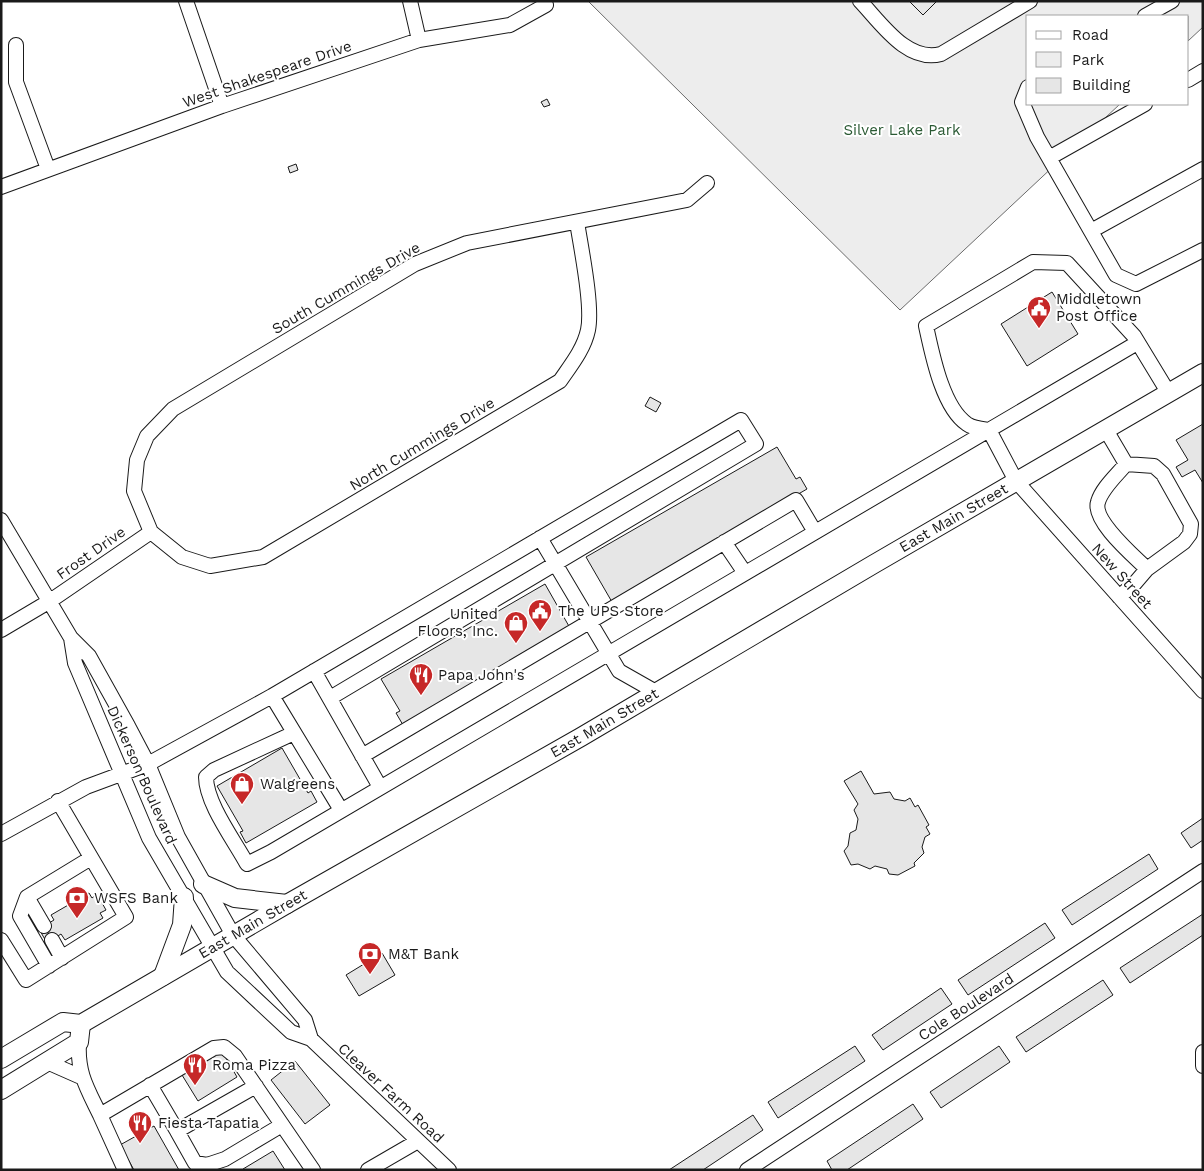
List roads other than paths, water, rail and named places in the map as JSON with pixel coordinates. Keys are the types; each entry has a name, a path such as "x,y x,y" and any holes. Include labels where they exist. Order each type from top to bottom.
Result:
{"main road":[{"name":"East Main Street","path":"1,1059 63,1022 81,1024 212,947 581,737 1203,373"},
{"path":"203,884 234,898 287,904"},
{"path":"163,976 182,925 184,897"},
{"path":"1,1090 79,1042 81,1024"}],"street":[{"path":"186,1 222,106"},
{"path":"410,1 419,40"},
{"path":"860,1 906,48 923,56 932,56 941,54 1030,1"},
{"path":"1147,15 1172,1"},
{"name":"West Shakespeare Drive","path":"1,187 222,106 419,40 510,26 546,5"},
{"path":"16,45 16,82 48,169"},
{"path":"1189,79 1203,71"},
{"path":"1026,92 1022,102 1037,137 1116,274 1136,284 1203,250"},
{"path":"1049,158 1143,105"},
{"path":"1091,231 1203,169"},
{"name":"South Cummings Drive","path":"151,532 134,491 137,460 147,436 173,409 415,264 467,243 687,200 707,183"},
{"name":"North Cummings Drive","path":"151,532 182,557 210,566 263,557 560,381 580,353 588,329 587,298 577,222"},
{"path":"989,430 967,425 944,392 926,326 1033,262 1067,263 1134,336 1168,392"},
{"path":"294,733 214,770 206,777 206,786 215,806 247,864 271,852 1138,343"},
{"path":"1,834 86,787 148,764 272,696 741,420 756,444 330,698"},
{"name":"New Street","path":"989,430 1016,481 1201,686"},
{"path":"1106,430 1126,464"},
{"path":"1119,597 1147,569 1184,542 1190,534 1191,524 1163,474 1154,466 1141,463 1126,464 1098,502 1098,512 1105,526 1147,569"},
{"path":"362,756 796,500 815,532"},
{"name":"Dickerson Boulevard","path":"1,520 71,638 89,656 148,764 163,804 203,884 233,935"},
{"name":"Frost Drive","path":"1,630 50,601 151,532"},
{"path":"540,538 607,654 619,671 656,692"},
{"path":"724,542 745,574"},
{"name":"Dickerson Boulevard","path":"71,638 74,663 149,838 212,947"},
{"path":"314,671 380,787"},
{"path":"272,696 341,810"},
{"path":"1,940 26,980 126,917 58,801"},
{"path":"48,966 20,916 27,897 91,858"},
{"name":"Cole Boulevard","path":"748,1170 1203,872"},
{"path":"27,897 44,926"},
{"name":"Cleaver Farm Road","path":"233,935 304,1020 311,1039"},
{"path":"52,940 62,958"},
{"name":"Cleaver Farm Road","path":"212,947 227,972 291,1032 311,1039 449,1170"},
{"path":"79,1042 78,1059 81,1077 125,1170"},
{"path":"100,1115 214,1048 224,1047 235,1056 313,1170"},
{"path":"1203,1052 1203,1066"},
{"path":"47,1062 81,1077"},
{"path":"150,1085 195,1163 207,1166 225,1159 282,1125"},
{"path":"176,1132 256,1086"},
{"path":"368,1170 418,1141"}],"place":[{"name":"Middletown Post Office","path":"1039,329"},
{"name":"The UPS Store","path":"540,632"},
{"name":"United Floors, Inc.","path":"516,644"},
{"name":"Papa John's","path":"421,696"},
{"name":"Walgreens","path":"242,805"},
{"name":"WSFS Bank","path":"77,919"},
{"name":"M&T Bank","path":"370,975"},
{"name":"Roma Pizza","path":"195,1086"},
{"name":"Fiesta Tapatia","path":"140,1144"}],"park label":[{"name":"Silver Lake Park","path":"902,130"}]}
